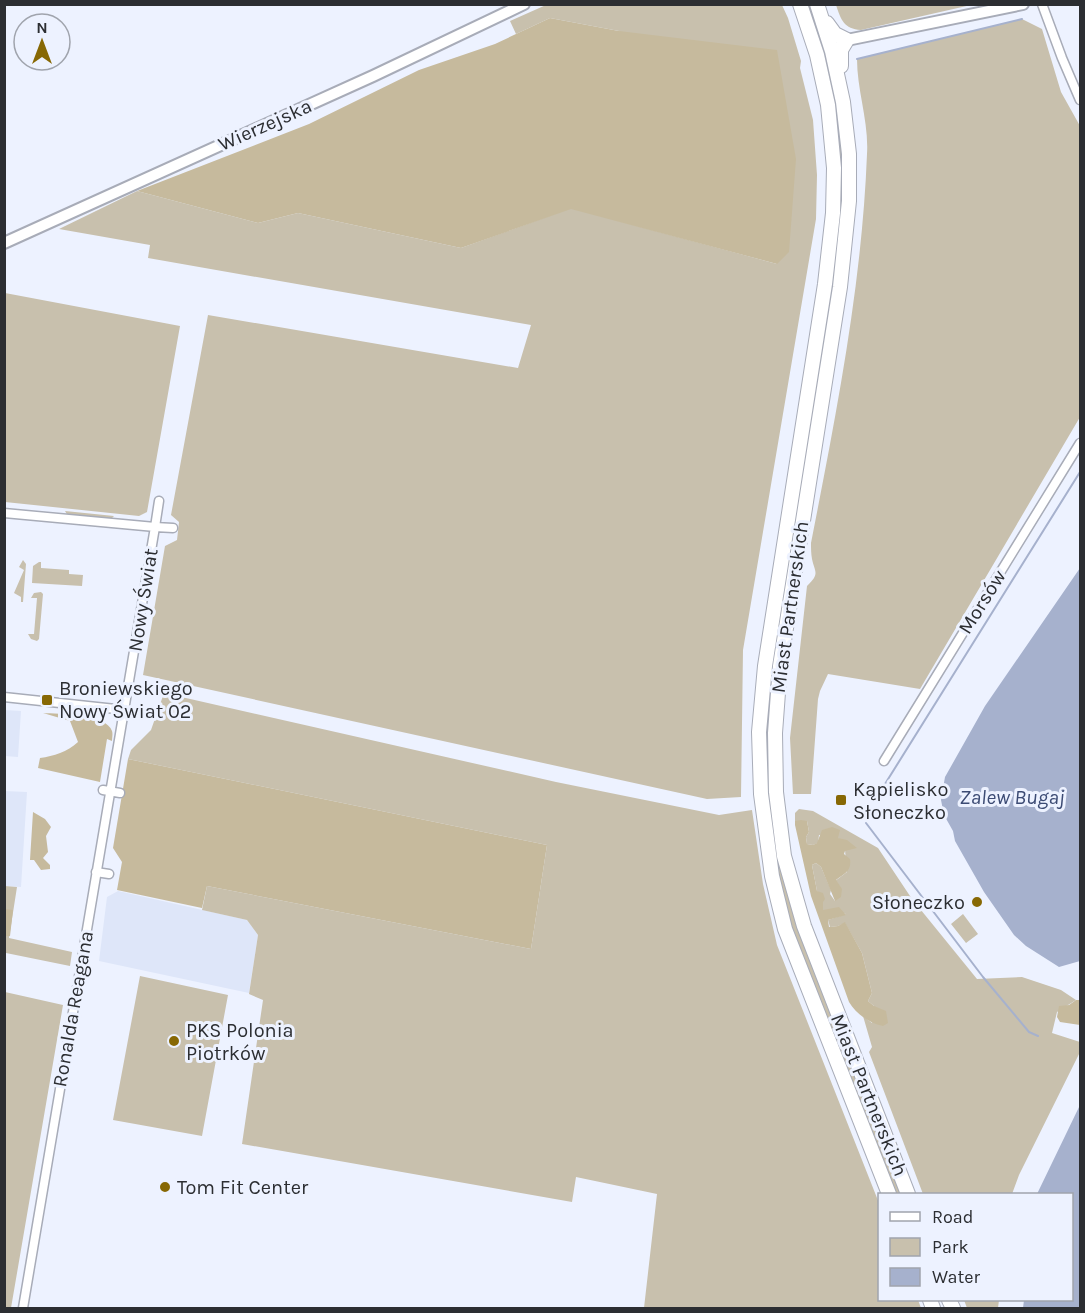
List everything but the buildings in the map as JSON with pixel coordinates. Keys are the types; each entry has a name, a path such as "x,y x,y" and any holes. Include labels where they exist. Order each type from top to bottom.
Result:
{"main road":[{"name":"Miast Partnerskich","path":"800,4 817,55 828,105 834,168 833,213 825,284 766,657 759,732 760,780 772,876 785,929 889,1193"},
{"name":"Miast Partnerskich","path":"818,9 832,51 846,121 850,169 848,225 780,666 775,715 775,779 783,848 799,913 821,975 908,1193"},
{"path":"818,9 835,34 847,40 841,50 840,84"}],"street":[{"name":"Wierzejska","path":"4,243 524,4"},
{"path":"847,40 1023,4"},
{"path":"1042,4 1080,100"},
{"name":"Morsów","path":"884,761 1080,443"},
{"path":"155,527 159,501"},
{"name":"Nowy Świat","path":"4,513 173,528"},
{"name":"Nowy Świat","path":"124,710 155,527"},
{"path":"4,697 124,710"},
{"name":"Ronalda Reagana","path":"23,1308 96,872 106,790 124,710"},
{"path":"106,790 120,793"},
{"path":"96,872 109,874"}],"shaded area":[{"path":"550,18 619,31 777,50 796,159 789,252 777,264 571,209 461,248 298,213 258,223 137,191 309,124 419,70 495,44"},
{"path":"4,710 21,711 18,757 5,756"},
{"path":"43,713 92,718 108,725 112,732 112,741 107,739 100,782 38,768 40,758 60,753 78,742 70,721"},
{"path":"128,759 547,845 531,949 207,886 202,908 117,890 122,862 113,848"},
{"path":"4,791 27,792 21,887 5,886"},
{"path":"33,812 45,819 51,827 46,836 48,852 43,858 50,865 50,869 41,870 34,860 30,860"},
{"path":"795,821 807,821 809,832 806,837 807,844 817,843 822,830 832,827 840,830 838,838 847,840 857,848 845,851 844,854 850,859 850,866 847,872 836,880 842,889 841,897 835,901 821,867 816,863 812,865 817,891 823,893 825,899 823,910 839,907 846,915 828,920 829,927 845,922 862,953 872,993 868,1001 886,1011 888,1023 883,1026 863,1017 849,1002 811,896 795,825"},
{"path":"118,891 247,920 258,935 249,993 99,961 107,897"},
{"path":"5,909 13,910 10,936 5,936"},
{"path":"1080,1000 1080,1025 1060,1022 1057,1017 1059,1006 1069,1005"}],"green space":[{"path":"836,4 971,5 861,30 851,28 844,23"},
{"path":"546,5 782,5 801,61 800,68 813,120 817,175 816,219 743,650 741,797 707,799 143,675 165,546 177,540 179,522 171,515 208,315 518,368 531,325 148,258 150,245 59,229 137,191 258,223 298,213 461,248 571,208 777,264 619,31 550,18 516,34 510,21"},
{"path":"805,5 811,5 830,64 844,146 842,232 808,455 771,793 767,794 765,733 770,663 833,264 840,203"},
{"path":"1022,19 1042,29 1061,92 1080,126 1080,417 920,689 828,674 818,699 811,794 793,794 790,738 807,586 816,573 811,543 830,447 860,252 867,142 857,59"},
{"path":"5,293 180,326 147,512 139,516 5,502"},
{"path":"65,511 114,516 110,520 68,516"},
{"path":"23,560 26,564 23,602 21,602 21,597 14,593 24,570 19,567"},
{"path":"41,562 41,568 69,570 69,574 83,575 82,586 32,583 33,566"},
{"path":"34,593 43,594 37,641 31,639 28,634 34,634 37,598 31,598"},
{"path":"164,693 556,782 719,815 752,810 763,884 777,945 878,1200 878,1301 918,1301 921,1308 644,1308 657,1194 576,1177 572,1202 242,1144 263,1000 249,994 258,935 247,920 202,910 207,886 531,949 547,845 128,759 131,750 151,730"},
{"path":"799,809 813,811 878,848 912,899 977,979 1022,977 1061,990 1076,1000 1057,1012 1052,1033 1080,1042 1080,1052 1019,1175 1012,1193 923,1193 869,1052 872,1047 863,1016 872,1023 874,1006 868,1001 872,993 862,953 845,923 830,927 828,920 846,914 823,910 823,902 817,891 812,865 816,863 821,867 831,890 830,894 835,901 835,881 847,872 845,850 838,834 819,835 818,843 807,844 806,837 809,832 807,821 795,821 795,813"},
{"path":"768,812 772,812 777,842 903,1193 895,1193 794,938 780,887"},
{"path":"5,886 17,887 9,938 72,952 70,966 6,953 5,958"},
{"path":"963,914 978,934 966,943 951,924"},
{"name":"PKS Polonia Piotrków","path":"140,976 228,995 202,1136 113,1120"},
{"path":"5,992 63,1005 11,1308 4,1308"},
{"path":"964,1301 999,1301 998,1308 967,1308"}],"water":[{"name":"Zalew Bugaj","path":"1080,568 1080,961 1059,967 1026,946 1014,935 984,892 955,841 953,831 944,815 941,800 945,777 985,706"},
{"path":"1080,1105 1080,1308 1023,1308 1024,1301 1073,1301 1073,1193 1037,1193"}],"waterway":[{"path":"857,59 1022,19"},
{"path":"875,800 1080,472"},
{"path":"866,823 983,977 1029,1032 1038,1036"}],"place":[{"name":"Broniewskiego Nowy Świat 02","path":"47,700"},
{"name":"Kąpielisko Słoneczko","path":"841,800"},
{"name":"Słoneczko","path":"977,902"},
{"name":"PKS Polonia Piotrków","path":"174,1041"},
{"name":"Tom Fit Center","path":"165,1187"}]}
